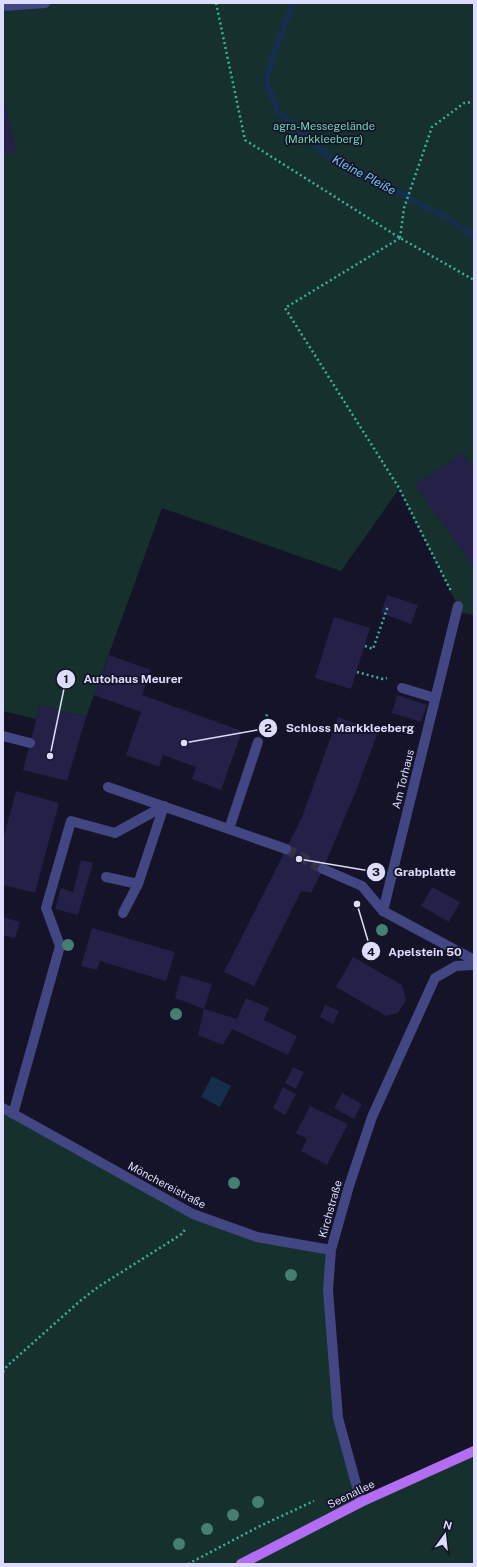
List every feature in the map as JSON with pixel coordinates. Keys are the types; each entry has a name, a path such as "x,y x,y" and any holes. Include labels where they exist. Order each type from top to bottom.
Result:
{"main road":[{"name":"Seenallee","path":"241,1564 361,1502 474,1451"}],"street":[{"path":"3,6 45,3"},
{"name":"Am Torhaus","path":"383,911 458,606"},
{"path":"402,688 435,698"},
{"path":"3,736 30,743"},
{"path":"229,829 258,742"},
{"path":"108,787 286,849"},
{"path":"123,913 138,884 164,806"},
{"path":"13,1114 60,946 46,908 70,821 115,833 164,806"},
{"path":"323,869 362,886 383,911 474,960"},
{"path":"106,877 138,884"},
{"name":"Kirchstraße","path":"361,1502 338,1418 328,1290 331,1250 349,1186 372,1117 435,978 456,966 474,965"},
{"name":"Mönchereistraße","path":"3,1108 193,1214 257,1237 331,1250"}],"path":[{"path":"216,3 245,140 400,238 474,280"},
{"path":"400,238 404,208 432,127 464,103 474,102"},
{"path":"400,238 285,308 399,488 458,606"},
{"path":"365,646 373,649 388,606"},
{"path":"357,672 383,679 393,676 402,688"},
{"path":"3,1372 7,1366 98,1287 183,1233 193,1214"},
{"path":"188,1564 260,1526 314,1501"}],"green space":[{"name":"agra-Messegelände (Markkleeberg)","path":"3,3 474,3 474,615 457,612 458,606 399,489 341,571 162,508 86,717 40,705 36,719 3,711"},
{"path":"3,1108 224,1226 331,1250 338,1418 361,1501 474,1451 474,1564 3,1564"}],"water":[{"path":"212,1076 231,1086 220,1107 201,1097"}],"building":[{"path":"3,92 16,151 3,154"},
{"path":"462,453 474,469 474,568 415,485"},
{"path":"387,595 418,605 411,624 381,613"},
{"path":"334,617 370,628 351,689 315,678"},
{"path":"109,655 151,670 142,695 242,731 221,790 192,779 196,767 163,755 159,767 126,755 141,712 94,695"},
{"path":"397,695 427,705 421,722 392,713"},
{"path":"40,705 86,717 67,781 23,770"},
{"path":"338,717 378,732 356,791 323,869 311,893 301,891 254,986 224,972 302,817"},
{"path":"16,791 59,803 35,893 3,885 3,840"},
{"path":"81,860 93,863 78,915 55,909 61,888 73,892"},
{"path":"432,887 460,902 449,922 421,906"},
{"path":"3,917 20,922 15,938 3,935"},
{"path":"92,928 175,952 166,981 100,961 97,970 81,966"},
{"path":"353,957 402,985 406,1000 398,1013 386,1016 336,987"},
{"path":"181,975 212,984 204,1009 175,998"},
{"path":"246,998 269,1008 264,1020 297,1036 288,1055 232,1029 223,1045 198,1035 204,1009 237,1019"},
{"path":"325,1005 339,1011 333,1024 320,1017"},
{"path":"293,1067 304,1072 296,1089 285,1083"},
{"path":"283,1087 296,1094 285,1115 273,1108"},
{"path":"342,1093 362,1104 354,1119 334,1108"},
{"path":"310,1106 348,1124 327,1165 301,1151 307,1139 296,1133"}],"waterway":[{"name":"Kleine Pleiße","path":"293,3 266,80 278,112 330,158 446,217 474,237"}],"tunnel":[{"path":"286,849 323,869"}],"place":[{"name":"Schloss Markkleeberg","path":"184,743"},
{"name":"Autohaus Meurer","path":"50,756"},
{"name":"Grabplatte","path":"299,859"},
{"name":"Apelstein 50","path":"357,904"}]}
